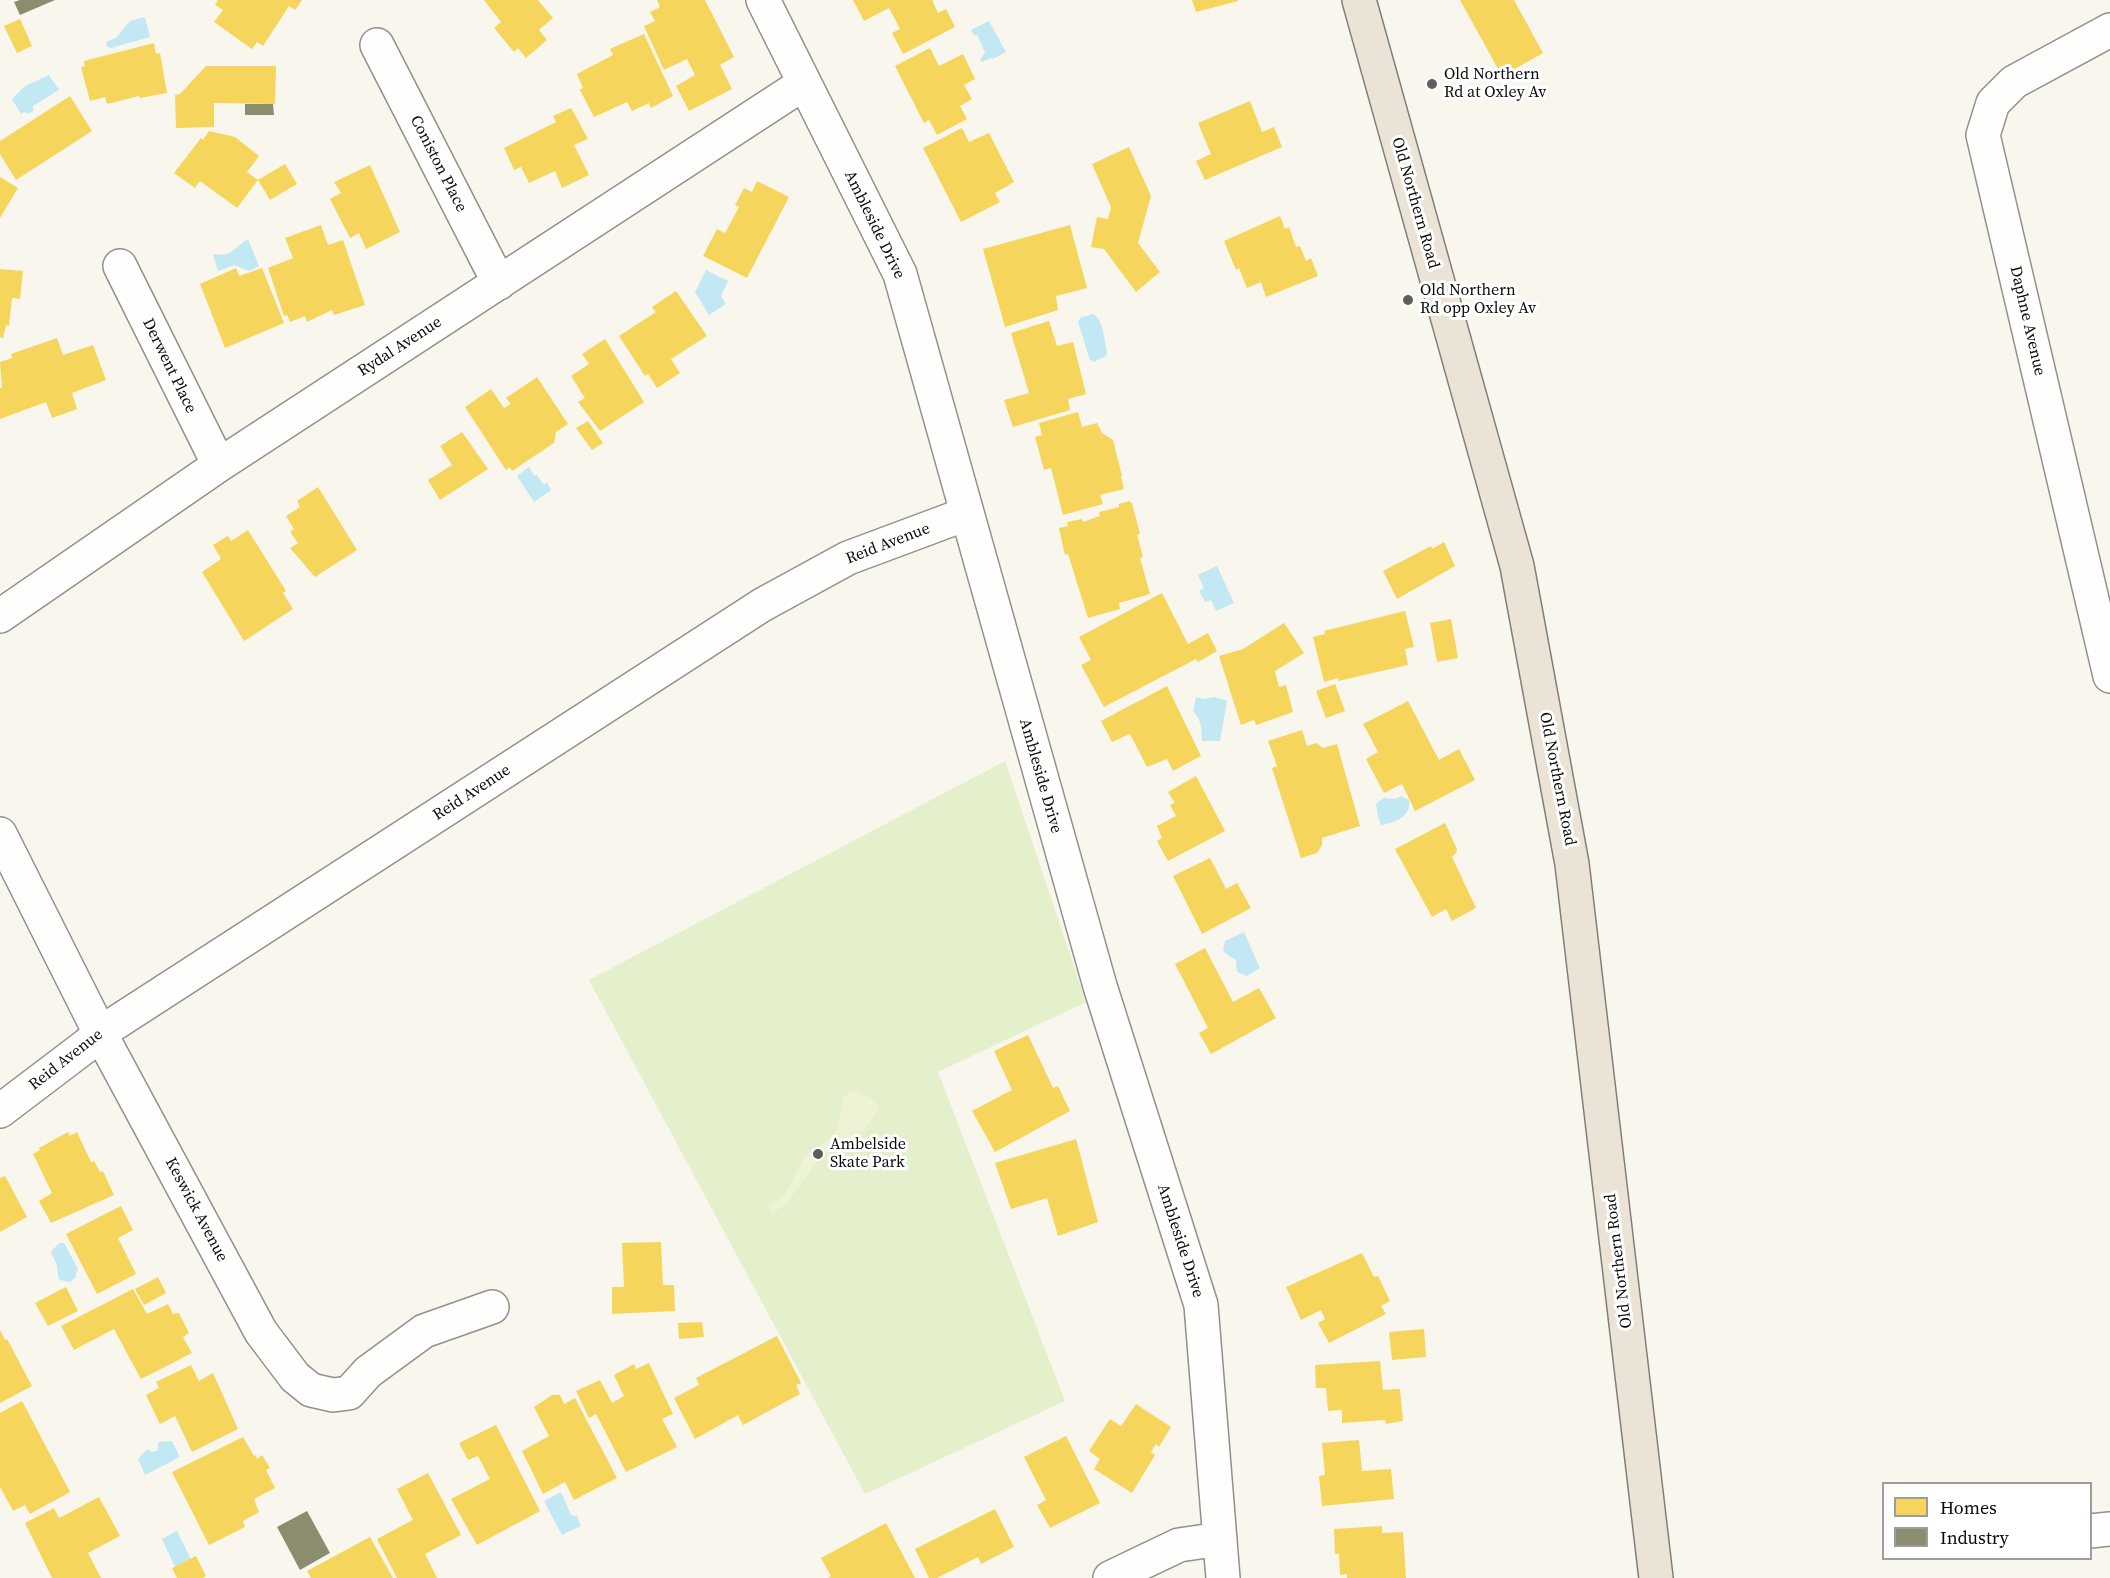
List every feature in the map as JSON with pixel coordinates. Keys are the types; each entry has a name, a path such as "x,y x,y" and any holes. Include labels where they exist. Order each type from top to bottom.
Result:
{"main road":[{"name":"Old Northern Road","path":"1359,0 1517,566 1572,864 1656,1578"}],"street":[{"name":"Ambleside Drive","path":"763,0 900,274 1100,986 1201,1305 1223,1578"},
{"name":"Daphne Avenue","path":"2110,30 2014,82 1993,104 1983,135 2110,676"},
{"name":"Coniston Place","path":"377,45 500,283"},
{"name":"Rydal Avenue","path":"0,616 219,465 803,84"},
{"name":"Derwent Place","path":"120,266 219,465"},
{"name":"Reid Avenue","path":"0,1111 100,1033 762,605 848,558 966,514"},
{"name":"Keswick Avenue","path":"0,834 100,1033 261,1332 295,1377 311,1390 333,1395 349,1393 368,1372 424,1331 492,1307"},
{"path":"2092,1531 2110,1529"},
{"path":"1110,1578 1179,1545 1220,1539"}],"green space":[{"path":"1005,761 1086,1002 938,1072 1065,1401 865,1494 589,980"},
{"name":"Ambelside Skate Park","path":"853,1090 871,1098 879,1107 867,1127 819,1159 787,1203 772,1214 768,1206 786,1193 804,1158 837,1131 844,1096"}],"water":[{"path":"145,17 150,37 111,48 107,47 106,42 116,38 130,21"},
{"path":"989,21 1006,52 982,62 980,60 985,52 977,35 974,35 971,30"},
{"path":"49,75 59,90 33,106 33,111 21,114 12,99 25,86"},
{"path":"248,239 259,266 249,271 234,265 218,271 213,254 230,253"},
{"path":"706,270 728,281 721,296 726,304 709,315 695,292"},
{"path":"1093,314 1101,326 1107,352 1106,356 1094,362 1090,360 1078,322 1080,318"},
{"path":"529,467 534,476 537,475 544,485 547,482 551,490 534,502 517,476"},
{"path":"1217,566 1234,603 1216,611 1211,600 1205,602 1199,591 1204,588 1198,575"},
{"path":"1196,697 1204,699 1214,697 1227,701 1220,741 1202,741 1198,717 1193,711"},
{"path":"1401,796 1409,800 1408,810 1401,818 1381,825 1376,804 1383,798 1395,799"},
{"path":"1244,932 1260,968 1247,976 1237,972 1236,960 1223,950 1225,941"},
{"path":"60,1243 64,1243 78,1269 75,1278 70,1282 60,1280 51,1251"},
{"path":"172,1441 180,1457 145,1475 138,1459 147,1449 152,1452 158,1450 159,1442"},
{"path":"561,1492 571,1515 577,1516 581,1526 562,1535 544,1501"},
{"path":"177,1531 191,1559 175,1567 162,1539"}],"building: Homes":[{"path":"218,0 302,0 295,10 289,6 263,46 257,42 252,49 214,22 223,10 215,5"},
{"path":"484,0 538,0 553,18 539,30 547,40 526,58 518,48 514,52 494,28 501,22"},
{"path":"657,0 705,0 734,57 720,65 732,89 689,111 676,86 695,75 687,59 664,70 644,26 655,21 650,12 660,7"},
{"path":"853,0 932,0 938,13 946,9 955,27 903,54 892,33 900,29 889,8 864,21"},
{"path":"1192,0 1238,0 1238,1 1196,12"},
{"path":"1460,0 1514,0 1543,53 1502,76"},
{"path":"20,19 32,46 17,53 4,26"},
{"path":"644,34 673,96 651,108 649,103 632,111 627,102 594,117 580,90 583,88 577,74 613,55 610,49"},
{"path":"154,43 156,54 160,53 167,93 140,98 139,96 107,104 105,97 90,101 81,67 85,66 84,61"},
{"path":"930,48 939,66 963,54 975,79 964,85 972,99 960,106 967,119 937,135 929,120 924,123 895,66"},
{"path":"206,66 276,66 275,104 214,103 214,127 176,128 175,95 180,94"},
{"path":"70,96 92,131 16,180 0,154 0,141"},
{"path":"1250,101 1262,132 1274,127 1282,147 1205,180 1196,161 1211,154 1198,123"},
{"path":"571,108 588,139 574,145 589,175 562,188 555,171 529,183 521,167 514,170 504,148 556,122 553,116"},
{"path":"962,128 969,142 989,133 1014,182 995,193 1000,202 961,222 923,148"},
{"path":"209,131 235,137 259,156 247,172 258,180 237,208 200,181 195,188 174,173"},
{"path":"1129,147 1151,196 1138,243 1160,272 1136,292 1104,249 1091,247 1097,217 1108,219 1111,207 1092,164"},
{"path":"285,164 297,184 270,200 258,180"},
{"path":"370,165 400,232 366,249 359,233 350,238 330,199 341,193 334,182"},
{"path":"0,177 18,188 0,218"},
{"path":"757,181 789,197 747,278 703,256 717,229 725,233 739,207 735,205 744,188 752,192"},
{"path":"1280,216 1285,229 1289,227 1296,247 1300,246 1306,261 1311,258 1318,276 1266,297 1261,282 1247,288 1239,268 1236,270 1224,241"},
{"path":"321,225 328,245 343,240 365,305 334,315 332,310 307,322 305,316 290,322 287,315 284,316 268,268 293,258 285,238"},
{"path":"1070,225 1087,288 1056,296 1058,310 1005,327 983,249"},
{"path":"236,268 239,276 262,268 284,323 225,348 200,284"},
{"path":"0,269 23,271 20,299 12,298 9,326 6,325 3,338 0,337"},
{"path":"676,291 707,336 671,359 680,373 657,388 648,374 645,376 619,336 656,312 652,307"},
{"path":"1049,321 1057,346 1073,342 1086,394 1068,399 1070,410 1013,427 1004,400 1029,393 1011,333"},
{"path":"57,338 63,355 93,345 106,380 72,393 77,409 52,418 46,402 0,419 0,388 2,388 0,362 12,358 11,354"},
{"path":"605,339 644,402 600,431 578,402 585,398 571,376 589,364 582,354"},
{"path":"537,377 568,424 556,432 554,443 512,471 510,467 506,470 465,407 491,389 504,408 511,404 506,398"},
{"path":"1078,412 1082,427 1097,423 1102,433 1113,440 1124,489 1100,495 1103,504 1063,515 1051,468 1044,470 1035,437 1042,435 1039,423"},
{"path":"588,421 603,443 592,450 576,428"},
{"path":"462,432 488,469 440,500 428,480 452,465 440,446"},
{"path":"318,487 357,550 315,577 290,548 298,543 290,532 294,529 286,516 300,507 297,501"},
{"path":"1129,501 1132,503 1140,534 1137,535 1143,557 1140,558 1150,594 1119,603 1120,609 1088,618 1068,554 1065,555 1059,528 1068,526 1067,522 1082,519 1083,522 1100,516 1099,512 1119,507 1119,504"},
{"path":"248,530 286,591 283,593 293,609 244,641 202,572 221,559 213,545 228,536 231,541"},
{"path":"1444,542 1455,566 1397,599 1383,571 1431,546 1432,549"},
{"path":"1162,593 1188,644 1208,633 1217,651 1198,662 1196,659 1104,707 1081,665 1091,660 1079,637"},
{"path":"1405,611 1414,647 1405,649 1408,665 1324,682 1313,637 1325,634 1324,631"},
{"path":"1451,619 1458,658 1437,662 1430,623"},
{"path":"1284,623 1304,653 1275,671 1279,687 1286,685 1293,712 1256,725 1254,720 1241,725 1219,656 1243,649"},
{"path":"1335,684 1345,711 1326,718 1316,691"},
{"path":"1167,686 1201,756 1173,771 1167,759 1147,767 1130,734 1112,742 1101,721"},
{"path":"1408,701 1439,760 1459,749 1475,780 1415,811 1402,784 1384,793 1366,759 1378,752 1363,724"},
{"path":"1302,730 1307,746 1316,743 1323,748 1337,744 1360,826 1322,838 1322,845 1317,853 1301,858 1272,768 1277,766 1268,741"},
{"path":"1196,776 1225,831 1168,861 1157,841 1162,838 1157,826 1176,816 1170,805 1175,803 1168,792"},
{"path":"1445,823 1457,849 1452,857 1476,908 1452,921 1446,909 1432,917 1395,849"},
{"path":"1210,858 1226,889 1237,883 1251,908 1202,934 1173,876"},
{"path":"1205,948 1233,1002 1259,988 1276,1018 1211,1054 1199,1033 1208,1028 1175,964"},
{"path":"1028,1035 1053,1088 1058,1086 1070,1111 995,1152 972,1111 1012,1090 994,1051"},
{"path":"68,1132 70,1136 77,1132 91,1162 94,1161 100,1172 103,1171 114,1195 51,1223 39,1201 52,1193 33,1154 40,1150 39,1148"},
{"path":"1076,1139 1098,1222 1058,1236 1047,1198 1011,1209 995,1163"},
{"path":"5,1176 27,1217 0,1232 0,1178"},
{"path":"121,1206 133,1230 118,1238 136,1274 97,1294 66,1234"},
{"path":"661,1242 663,1285 674,1285 675,1311 612,1314 612,1287 624,1287 622,1243"},
{"path":"1362,1253 1374,1277 1378,1276 1390,1301 1381,1306 1386,1314 1329,1343 1318,1323 1325,1319 1321,1310 1301,1320 1286,1287"},
{"path":"158,1277 166,1293 144,1305 135,1289"},
{"path":"66,1287 78,1311 48,1326 35,1303"},
{"path":"133,1289 147,1314 168,1304 173,1314 179,1313 189,1333 183,1337 192,1353 141,1379 114,1329 74,1350 61,1326"},
{"path":"702,1322 704,1337 679,1339 678,1323"},
{"path":"1424,1329 1426,1357 1392,1360 1389,1332"},
{"path":"0,1330 32,1386 0,1403"},
{"path":"777,1336 801,1383 796,1385 800,1394 743,1425 738,1415 695,1439 674,1398 699,1385 696,1378"},
{"path":"1380,1361 1383,1390 1400,1389 1403,1421 1386,1424 1385,1420 1342,1423 1342,1410 1328,1411 1326,1388 1316,1388 1315,1365"},
{"path":"649,1363 673,1414 662,1419 677,1447 626,1472 596,1414 589,1418 576,1391 600,1380 612,1403 624,1396 614,1375 634,1364 636,1369"},
{"path":"191,1365 199,1381 213,1373 238,1429 192,1452 175,1416 160,1424 146,1395 159,1388 156,1382"},
{"path":"552,1395 560,1395 564,1404 575,1398 617,1478 574,1500 565,1482 543,1494 522,1451 549,1436 534,1407"},
{"path":"22,1401 70,1492 30,1514 25,1505 13,1511 0,1487 0,1413"},
{"path":"1136,1404 1171,1427 1159,1447 1156,1444 1151,1452 1155,1455 1132,1493 1094,1469 1100,1459 1089,1451 1110,1419 1121,1426"},
{"path":"496,1425 540,1511 477,1545 451,1499 490,1479 478,1456 468,1460 459,1443"},
{"path":"1066,1436 1100,1503 1050,1528 1037,1505 1046,1500 1024,1457"},
{"path":"243,1437 257,1459 262,1455 270,1468 266,1470 275,1488 254,1499 259,1512 243,1521 245,1527 209,1545 172,1472"},
{"path":"1359,1440 1362,1471 1391,1469 1394,1499 1322,1506 1319,1476 1325,1475 1322,1443"},
{"path":"428,1473 461,1535 425,1554 437,1578 397,1578 377,1539 413,1520 397,1489"},
{"path":"99,1497 120,1536 88,1553 101,1578 52,1578 25,1523 54,1508 59,1518"},
{"path":"995,1509 1014,1547 981,1564 978,1557 937,1578 929,1578 915,1549"},
{"path":"886,1523 915,1578 828,1578 831,1576 821,1558"},
{"path":"1382,1526 1382,1533 1403,1532 1406,1578 1347,1578 1347,1574 1340,1575 1339,1554 1335,1554 1334,1529"},
{"path":"370,1537 393,1578 311,1578 307,1571"},
{"path":"196,1556 206,1576 177,1578 172,1568"}],"building: Industry":[{"path":"55,0 20,15 14,2"},
{"path":"245,104 273,104 274,115 245,115"},
{"path":"307,1511 330,1553 300,1570 277,1527"}],"place":[{"name":"Old Northern Rd at Oxley Av","path":"1432,84"},
{"name":"Old Northern Rd opp Oxley Av","path":"1408,300"},
{"name":"Ambelside Skate Park","path":"818,1154"}]}
